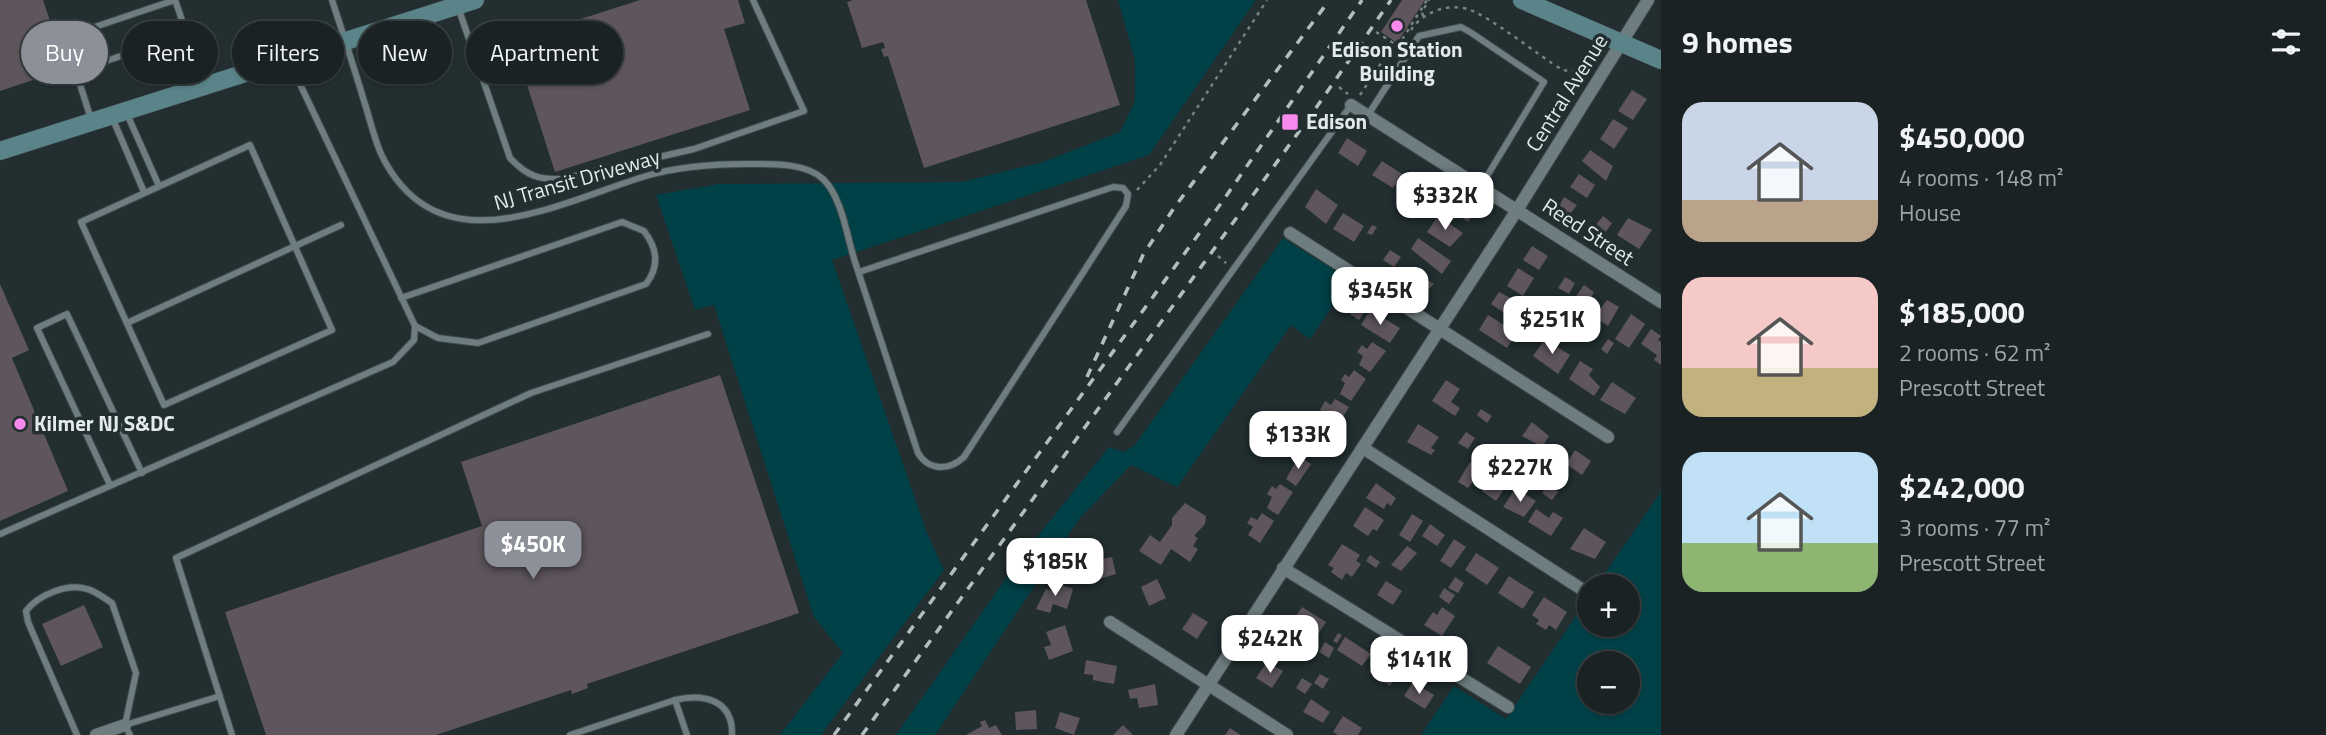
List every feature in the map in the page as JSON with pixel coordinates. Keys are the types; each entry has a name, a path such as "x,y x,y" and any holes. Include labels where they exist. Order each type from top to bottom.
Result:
{"street":[{"path":"346,41 475,0"},
{"path":"1522,0 1543,4 1619,44 1661,60"},
{"name":"Central Avenue","path":"1176,735 1517,210 1648,0"},
{"path":"0,150 232,77"},
{"name":"Reed Street","path":"1352,105 1661,302"},
{"path":"1290,233 1608,437"},
{"path":"1363,448 1577,586"},
{"path":"1283,568 1508,707"},
{"path":"1110,622 1287,735"},
{"path":"96,735 128,730"}],"lane":[{"path":"108,22 175,0 182,21"},
{"name":"NJ Transit Driveway","path":"332,0 382,155 407,191 435,210 468,221 504,221 659,172 737,164 794,167 815,173 829,186 918,453 930,465 948,468 964,457 1126,205 1128,194"},
{"path":"457,6 510,158 528,174 540,180 562,179 694,149 804,111 753,0"},
{"path":"1368,115 1419,36 1461,27 1470,32 1544,82 1480,188"},
{"path":"80,84 92,121"},
{"path":"0,534 393,362 414,340 415,326 300,84"},
{"path":"1117,432 1352,105"},
{"path":"118,113 159,186"},
{"path":"118,113 144,192"},
{"path":"250,145 332,330 164,405 81,222 159,186 250,145"},
{"path":"859,272 1113,187 1122,188 1128,194"},
{"path":"401,298 622,222 644,231 656,253 653,274 646,284 478,343 438,338 415,326"},
{"path":"127,323 341,225"},
{"path":"107,486 37,328 68,314 142,473"},
{"path":"232,735 176,558 531,393 708,334"},
{"path":"77,735 28,622 26,611 33,601 53,591 86,588 112,603 136,673 128,730 220,695"},
{"path":"570,735 675,700 700,697 714,699 723,706 730,718 732,735"},
{"path":"675,700 687,735"}],"path":[{"path":"1128,194 1142,188 1160,165 1267,0"},
{"path":"1423,16 1422,12 1428,0"},
{"path":"1376,32 1398,46 1428,0"},
{"path":"1339,87 1351,96 1359,96 1390,50 1400,46 1415,20 1436,10 1471,10 1555,65 1580,73"},
{"path":"1218,256 1226,262"}],"shaded area":[{"path":"1118,0 1256,0 1149,155 832,260 927,533 944,570 821,735 780,735 843,653 814,617 714,305 695,310 656,195 719,184 961,182 1040,163 1120,132 1135,101 1135,60"},
{"path":"1283,238 1350,280 1310,339 1291,325 1177,487 1131,465 1079,519 935,735 896,735 1021,557 1109,447 1124,452 1135,445"},
{"path":"1661,492 1661,735 1421,735 1454,686 1506,719 1577,615 1577,637 1640,637 1640,574 1604,574"}],"building":[{"path":"0,0 43,0 50,21 21,21 21,84 0,91"},
{"path":"640,0 738,0 745,23 724,29 750,110 555,172 527,84 623,84 623,21 575,21"},
{"path":"1086,0 1120,105 924,168 888,56 884,57 881,49 885,48 883,42 862,48 847,2"},
{"name":"Edison Station Building","path":"1402,0 1425,0 1397,43 1381,32"},
{"path":"1632,90 1647,99 1633,120 1618,111"},
{"path":"1613,119 1628,128 1614,149 1600,139"},
{"path":"1347,138 1367,151 1358,166 1338,153"},
{"path":"1590,150 1613,166 1606,181 1582,161"},
{"path":"1382,161 1402,174 1393,188 1372,175"},
{"path":"1579,174 1595,185 1587,198 1570,187"},
{"path":"1440,186 1446,190 1439,201 1433,197"},
{"path":"1316,189 1338,205 1326,224 1305,207"},
{"path":"1456,197 1476,210 1468,222 1451,210"},
{"path":"1564,197 1577,205 1564,222 1554,215"},
{"path":"1343,213 1364,226 1354,242 1333,229"},
{"path":"1438,216 1463,233 1450,247 1427,232"},
{"path":"1603,216 1612,223 1605,233 1595,226"},
{"path":"1628,218 1652,230 1639,249 1617,235"},
{"path":"1372,225 1377,227 1372,235 1367,233"},
{"path":"1418,238 1451,261 1442,274 1411,249"},
{"path":"1532,246 1548,256 1539,270 1523,260"},
{"path":"1390,250 1401,257 1394,267 1383,260"},
{"path":"1406,267 1434,284 1423,295 1399,278"},
{"path":"1518,268 1534,278 1523,296 1507,286"},
{"path":"1565,277 1575,283 1569,294 1558,288"},
{"name":"Kilmer NJ S&DC","path":"0,284 29,350 12,358 68,491 0,521"},
{"path":"1584,285 1594,292 1584,311 1571,303"},
{"path":"1499,292 1518,302 1521,307 1513,319 1491,304"},
{"path":"1607,300 1619,307 1608,326 1594,317"},
{"path":"1357,302 1367,308 1359,320 1350,314"},
{"path":"1370,310 1400,328 1390,343 1361,325"},
{"path":"1539,311 1551,319 1545,328 1533,320"},
{"path":"1631,314 1645,324 1629,348 1615,339"},
{"path":"1488,315 1517,333 1507,348 1479,330"},
{"path":"1576,319 1583,323 1576,333 1569,329"},
{"path":"1584,324 1593,330 1587,340 1578,334"},
{"path":"1651,329 1661,336 1658,340 1661,342 1661,365 1654,360 1657,355 1641,344"},
{"path":"1545,339 1570,355 1558,374 1533,356"},
{"path":"1608,339 1614,343 1607,354 1601,349"},
{"path":"1372,342 1386,351 1370,372 1359,365 1363,356 1357,352 1362,345 1367,349"},
{"path":"1580,361 1593,369 1589,375 1600,387 1594,396 1569,379"},
{"path":"1354,370 1366,379 1351,401 1340,394 1345,383 1341,380 1345,374 1349,377"},
{"path":"720,375 799,613 587,684 588,688 572,694 571,690 436,735 266,735 225,612 482,526 461,462"},
{"path":"1446,380 1460,389 1451,402 1460,408 1455,416 1432,401"},
{"path":"1612,382 1636,398 1625,414 1600,400"},
{"path":"1335,399 1349,407 1335,430 1322,422 1325,413 1320,410 1325,401 1331,405"},
{"path":"1481,409 1492,416 1487,423 1477,415"},
{"path":"1532,422 1549,436 1542,447 1522,436"},
{"path":"1418,424 1439,437 1431,448 1435,450 1431,455 1407,442"},
{"path":"1316,426 1329,436 1314,457 1304,450 1307,446 1298,440 1304,430 1311,434"},
{"path":"1466,432 1475,438 1468,449 1458,443"},
{"path":"1492,448 1500,453 1493,464 1485,459"},
{"path":"1575,450 1591,461 1582,475 1566,464"},
{"path":"1500,455 1507,459 1500,469 1493,465"},
{"path":"1299,456 1311,464 1296,486 1286,479"},
{"path":"1470,462 1482,470 1468,488 1458,482"},
{"path":"1524,470 1531,474 1524,485 1518,481"},
{"path":"1495,473 1509,482 1496,501 1482,491"},
{"path":"1555,473 1565,479 1559,490 1548,483"},
{"path":"1376,483 1396,498 1391,506 1387,503 1384,509 1366,498"},
{"path":"1280,484 1293,492 1278,515 1267,508 1272,497 1267,494 1272,486 1276,489"},
{"path":"1548,485 1558,492 1552,500 1542,493"},
{"path":"1520,491 1536,501 1524,517 1503,507 1513,492 1518,495"},
{"path":"1185,503 1206,516 1205,524 1194,536 1198,538 1193,546 1198,549 1190,562 1171,549 1161,565 1139,551 1150,535 1160,542 1172,525 1172,518"},
{"path":"1365,507 1384,520 1377,531 1373,529 1368,536 1353,526"},
{"path":"1536,509 1549,518 1553,512 1563,518 1551,536 1528,522"},
{"path":"1262,513 1274,521 1260,543 1248,535 1253,527 1247,523 1251,517 1257,520"},
{"path":"1412,514 1423,521 1410,542 1399,535"},
{"path":"1430,524 1445,535 1437,546 1422,536"},
{"path":"1584,528 1606,542 1595,559 1570,549"},
{"path":"1454,539 1466,547 1451,568 1440,561"},
{"path":"1342,544 1360,555 1356,561 1361,564 1352,577 1346,573 1342,580 1331,572 1334,568 1328,565"},
{"path":"1407,546 1417,553 1401,571 1391,565"},
{"path":"1476,553 1499,568 1487,585 1465,570"},
{"path":"1370,555 1380,562 1376,568 1366,561"},
{"path":"1112,557 1116,574 1096,580 1092,561"},
{"path":"1509,576 1534,592 1523,609 1498,593"},
{"path":"1455,577 1464,583 1458,593 1448,588"},
{"path":"1157,579 1166,598 1149,606 1141,587"},
{"path":"1386,581 1402,591 1393,605 1377,595"},
{"path":"1056,583 1073,589 1067,609 1053,604 1050,613 1036,609 1046,589 1053,591"},
{"path":"1444,588 1455,595 1449,604 1439,597"},
{"path":"1544,597 1567,612 1556,630 1549,625 1546,630 1536,624 1539,620 1532,615"},
{"path":"84,605 103,647 61,666 42,624"},
{"path":"1302,607 1326,622 1317,636 1293,620"},
{"path":"1442,607 1455,616 1442,636 1424,625 1433,612 1437,615"},
{"path":"1193,613 1208,622 1197,639 1182,629"},
{"path":"1065,625 1073,651 1049,660 1044,647 1051,645 1046,632"},
{"path":"1289,626 1308,638 1304,644 1297,640 1288,655 1277,648"},
{"path":"1338,633 1342,635 1337,643 1333,641"},
{"path":"1345,637 1371,654 1362,666 1337,650"},
{"path":"1325,642 1334,648 1329,658 1319,652"},
{"path":"1498,646 1531,667 1520,684 1487,663"},
{"path":"1086,660 1117,666 1114,684 1093,680 1093,675 1084,674"},
{"path":"1376,661 1399,672 1390,686 1369,672"},
{"path":"1267,662 1283,671 1272,688 1256,678"},
{"path":"1320,674 1329,679 1323,689 1314,683"},
{"path":"1302,678 1312,684 1305,694 1296,688"},
{"path":"1413,682 1434,695 1425,709 1404,696"},
{"path":"1155,684 1158,705 1139,708 1137,698 1130,699 1128,690"},
{"path":"1311,699 1330,712 1323,723 1303,712"},
{"path":"1036,710 1037,729 1016,730 1015,712"},
{"path":"1060,712 1080,718 1074,735 1055,728"},
{"path":"1343,716 1362,728 1358,735 1338,735 1333,732"},
{"path":"985,720 989,728 996,725 1002,735 966,735 982,726 980,722"},
{"path":"1123,725 1133,735 1113,735"},
{"path":"1230,728 1241,735 1225,735"}],"railway":[{"path":"834,735 1222,202 1362,0"},
{"path":"862,735 1311,115 1391,0"},
{"path":"1087,377 1143,255 1174,208 1328,2"}],"place":[{"name":"Edison Station Building","path":"1397,26"},
{"name":"Edison","path":"1290,122"},
{"name":"Kilmer NJ S&DC","path":"20,424"}]}
